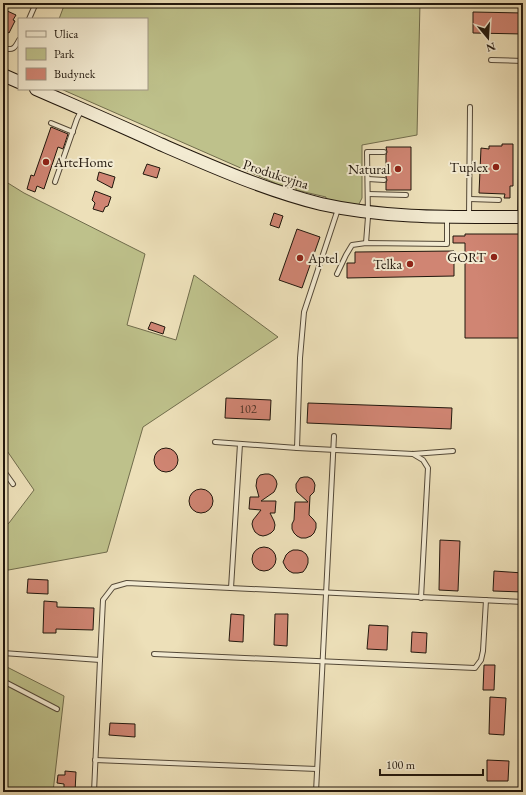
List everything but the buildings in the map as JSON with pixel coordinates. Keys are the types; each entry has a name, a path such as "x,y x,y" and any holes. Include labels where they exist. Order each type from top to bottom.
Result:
{"street":[{"path":"3,75 18,82"},
{"name":"Produkcyjna","path":"38,90 242,179 276,191 319,203 368,212 418,216 521,218"}],"lane":[{"path":"28,18 36,3"},
{"path":"3,48 13,49 18,42"},
{"path":"491,60 523,61"},
{"path":"469,217 470,107"},
{"path":"55,182 77,119 82,109"},
{"path":"51,123 73,132"},
{"path":"521,218 521,148 523,145"},
{"path":"366,243 368,212 367,152 384,152"},
{"path":"368,179 384,180"},
{"path":"368,194 406,195"},
{"path":"470,199 499,200"},
{"path":"296,448 299,365 304,312 339,207"},
{"path":"337,274 352,245 366,243 447,244 447,217"},
{"path":"316,792 334,436"},
{"path":"215,442 413,454 453,451"},
{"path":"231,588 240,444"},
{"path":"413,454 423,460 428,468 421,598"},
{"path":"3,470 14,484"},
{"path":"94,792 103,600 113,587 127,583 523,602"},
{"path":"154,654 475,668 481,660 484,651 486,600"},
{"path":"3,653 100,660"},
{"path":"3,681 57,709"},
{"path":"96,760 317,769"}],"green space":[{"path":"65,3 420,3 417,135 362,145 362,198 358,206 326,199 326,197 296,190 296,187 285,184 284,186 277,184 63,90 148,90 148,18 59,18"},
{"path":"3,180 24,193 145,254 127,325 176,340 194,275 278,337 143,427 107,552 3,571 3,527 9,523 34,490 3,445"},
{"path":"3,665 64,696 53,792 3,792"}],"place":[{"name":"ArteHome","path":"46,162"},
{"name":"Tuplex","path":"496,167"},
{"name":"Natural","path":"398,169"},
{"name":"GORT","path":"494,257"},
{"name":"Aptel","path":"300,258"},
{"name":"Telka","path":"410,264"}]}
